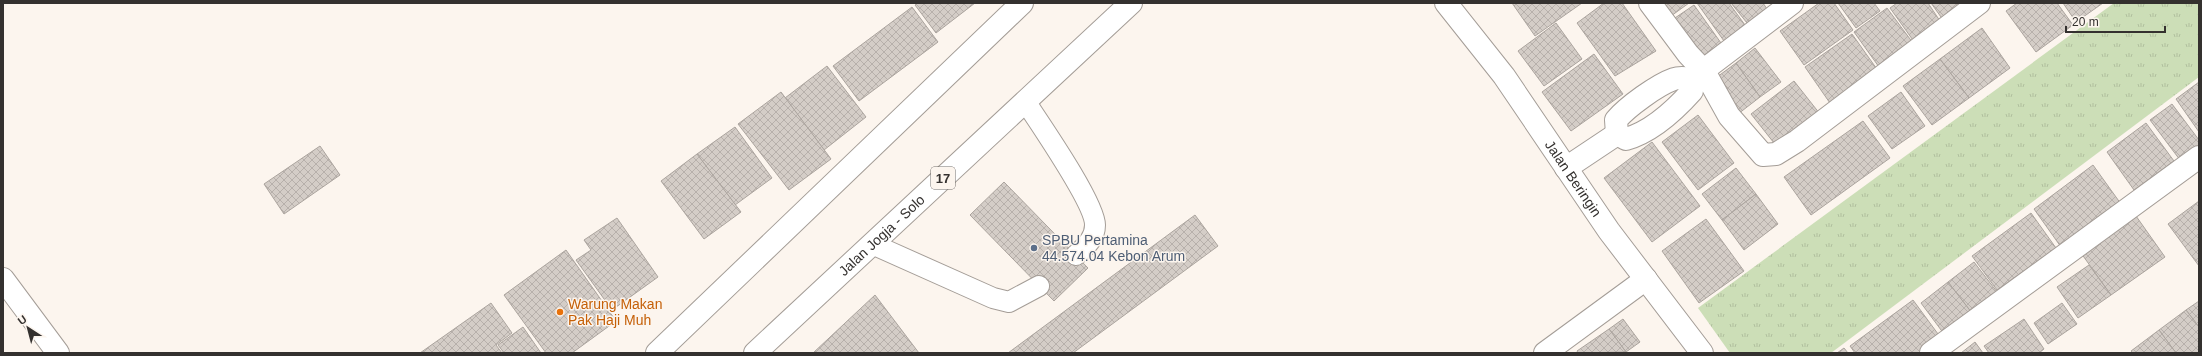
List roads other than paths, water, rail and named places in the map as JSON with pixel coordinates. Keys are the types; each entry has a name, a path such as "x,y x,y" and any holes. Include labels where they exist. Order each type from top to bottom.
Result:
{"main road":[{"path":"657,353 1022,3"},
{"name":"Jalan Jogja - Solo","path":"755,353 1131,3"},
{"name":"Jalan Beringin","path":"1446,3 1504,76 1609,231 1702,353"},
{"path":"1650,3 1688,54 1698,75 1729,116 1763,154 1776,154 1798,141 1979,3"},
{"path":"1617,134 1616,120 1625,109 1674,79 1698,75 1792,3"},
{"path":"1617,134 1626,139 1640,135 1684,100 1692,91 1698,75"},
{"path":"1566,168 1617,134"},
{"path":"1931,353 2199,157"},
{"path":"3,279 58,353"},
{"path":"1545,353 1646,279"}],"lane":[{"path":"1025,102 1089,203 1095,225 1090,243 1076,255"},
{"path":"872,244 993,298 1009,302 1039,286"}],"place":[{"name":"SPBU Pertamina 44.574.04 Kebon Arum","path":"1034,248"},
{"name":"Warung Makan Pak Haji Muh","path":"560,312"}]}
